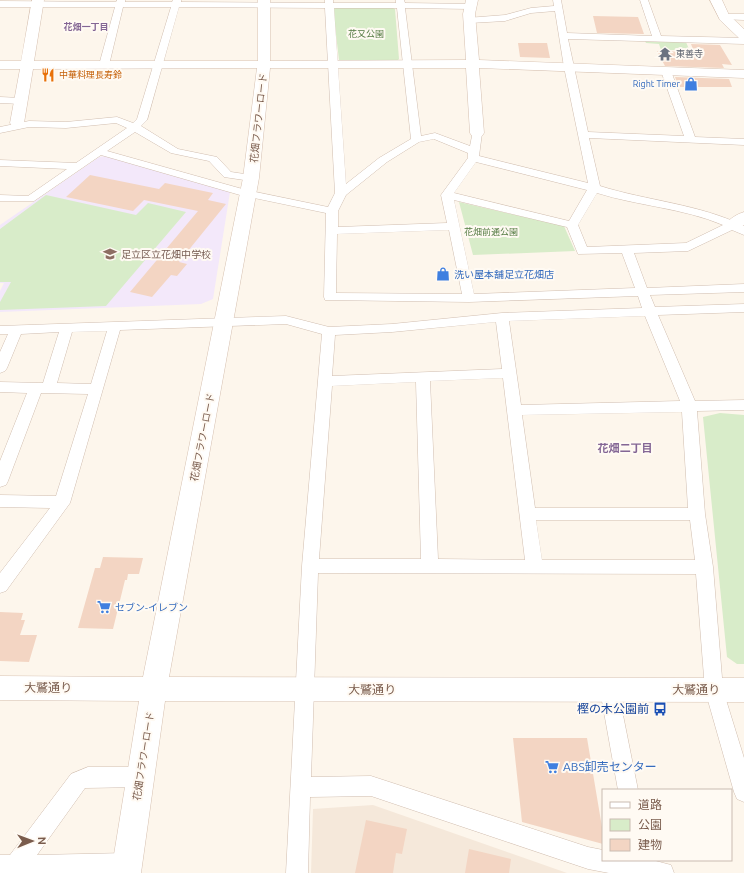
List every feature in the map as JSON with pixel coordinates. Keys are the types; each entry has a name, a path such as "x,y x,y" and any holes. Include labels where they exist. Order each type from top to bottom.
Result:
{"street":[{"path":"644,0 657,38"},
{"path":"716,0 724,17 744,36"},
{"path":"17,124 38,2"},
{"path":"0,4 38,2 471,3 470,20 477,133 474,155 447,194 469,298"},
{"path":"104,65 121,2"},
{"path":"0,198 30,199 100,152 135,127 142,120 177,2"},
{"name":"花畑フラワーロード","path":"126,869 154,689 250,186 264,64 264,3"},
{"path":"329,3 341,194"},
{"path":"401,3 416,140"},
{"path":"470,20 505,18 558,4 569,67 594,188 572,225"},
{"path":"724,17 744,17"},
{"path":"564,36 744,41"},
{"path":"0,65 473,64 744,74"},
{"path":"666,71 691,140"},
{"path":"0,100 21,101"},
{"path":"0,130 17,124 66,125 117,120 135,127 176,151 213,159 228,175 250,186 303,207 332,211"},
{"path":"583,135 744,142"},
{"path":"740,224 696,211 609,193 474,155 435,136 416,140 382,160 341,194 332,211 330,297 469,298 744,288"},
{"path":"100,152 250,186"},
{"path":"0,163 79,166"},
{"path":"447,194 572,225"},
{"path":"572,225 582,250 688,247 740,224"},
{"path":"332,231 453,226"},
{"path":"626,249 642,292 689,405 697,514 704,567 714,690 744,792"},
{"path":"0,330 286,320 329,331 392,328 502,317 744,308"},
{"path":"502,317 534,566"},
{"path":"0,586 62,503 115,326"},
{"path":"0,481 67,328"},
{"path":"0,368 16,330"},
{"path":"297,873 310,566 329,331"},
{"path":"325,381 510,373"},
{"path":"423,377 430,566"},
{"path":"0,387 97,389"},
{"path":"515,410 689,405 744,405"},
{"path":"0,501 47,501 62,503"},
{"path":"528,514 697,514"},
{"path":"310,566 704,567"},
{"name":"大鷲通り","path":"0,688 744,690"},
{"path":"609,690 628,789"},
{"path":"8,869 78,781 88,777 140,777"},
{"path":"300,786 371,786 588,858 602,860"},
{"path":"608,861 649,867"},
{"path":"8,869 126,869"}],"shaded area":[{"name":"足立区立花畑中学校","path":"105,156 230,192 213,299 201,304 0,312 0,291 4,283 0,283 0,225 99,157"},
{"path":"373,805 567,873 311,873 313,809"}],"green space":[{"name":"花又公園","path":"333,9 395,9 399,59 339,60"},
{"path":"645,41 686,42 691,54 676,54 675,50 661,50 659,44 646,43"},
{"path":"46,195 136,215 148,203 186,212 106,306 0,310 0,302 11,282 0,282 0,229"},
{"name":"花畑前通公園","path":"459,202 564,226 575,251 473,255"},
{"path":"720,413 744,415 744,664 737,664 727,657 703,417"}],"building":[{"path":"593,16 638,17 644,34 597,33"},
{"path":"518,43 547,43 550,58 520,57"},
{"path":"691,44 720,45 732,65 722,64 724,68 665,66 657,51 694,52"},
{"path":"675,77 729,79 732,87 679,87"},
{"path":"90,175 159,189 165,183 213,193 208,200 226,204 179,262 187,264 177,276 171,275 152,297 130,292 198,211 144,200 133,211 66,197"},
{"path":"103,557 143,558 139,574 128,574 127,580 125,580 113,629 78,628 95,568 100,568"},
{"path":"0,612 23,613 21,620 25,620 20,635 37,635 29,662 0,661"},
{"path":"513,738 587,738 602,827 602,844 522,822"},
{"path":"366,820 407,829 402,854 396,853 393,873 355,873"},
{"path":"469,849 511,859 509,873 465,873"}],"place":[{"name":"東善寺","path":"665,54"},
{"name":"中華料理長寿鈴","path":"48,75"},
{"name":"Right Timer","path":"691,84"},
{"name":"足立区立花畑中学校","path":"110,254"},
{"name":"洗い屋本舗足立花畑店","path":"443,274"},
{"name":"セブン-イレブン","path":"104,607"},
{"name":"樫の木公園前","path":"660,709"},
{"name":"ABS卸売センター","path":"552,767"}],"district":[{"name":"花畑一丁目","path":"86,27"},
{"name":"花畑二丁目","path":"625,448"}]}
